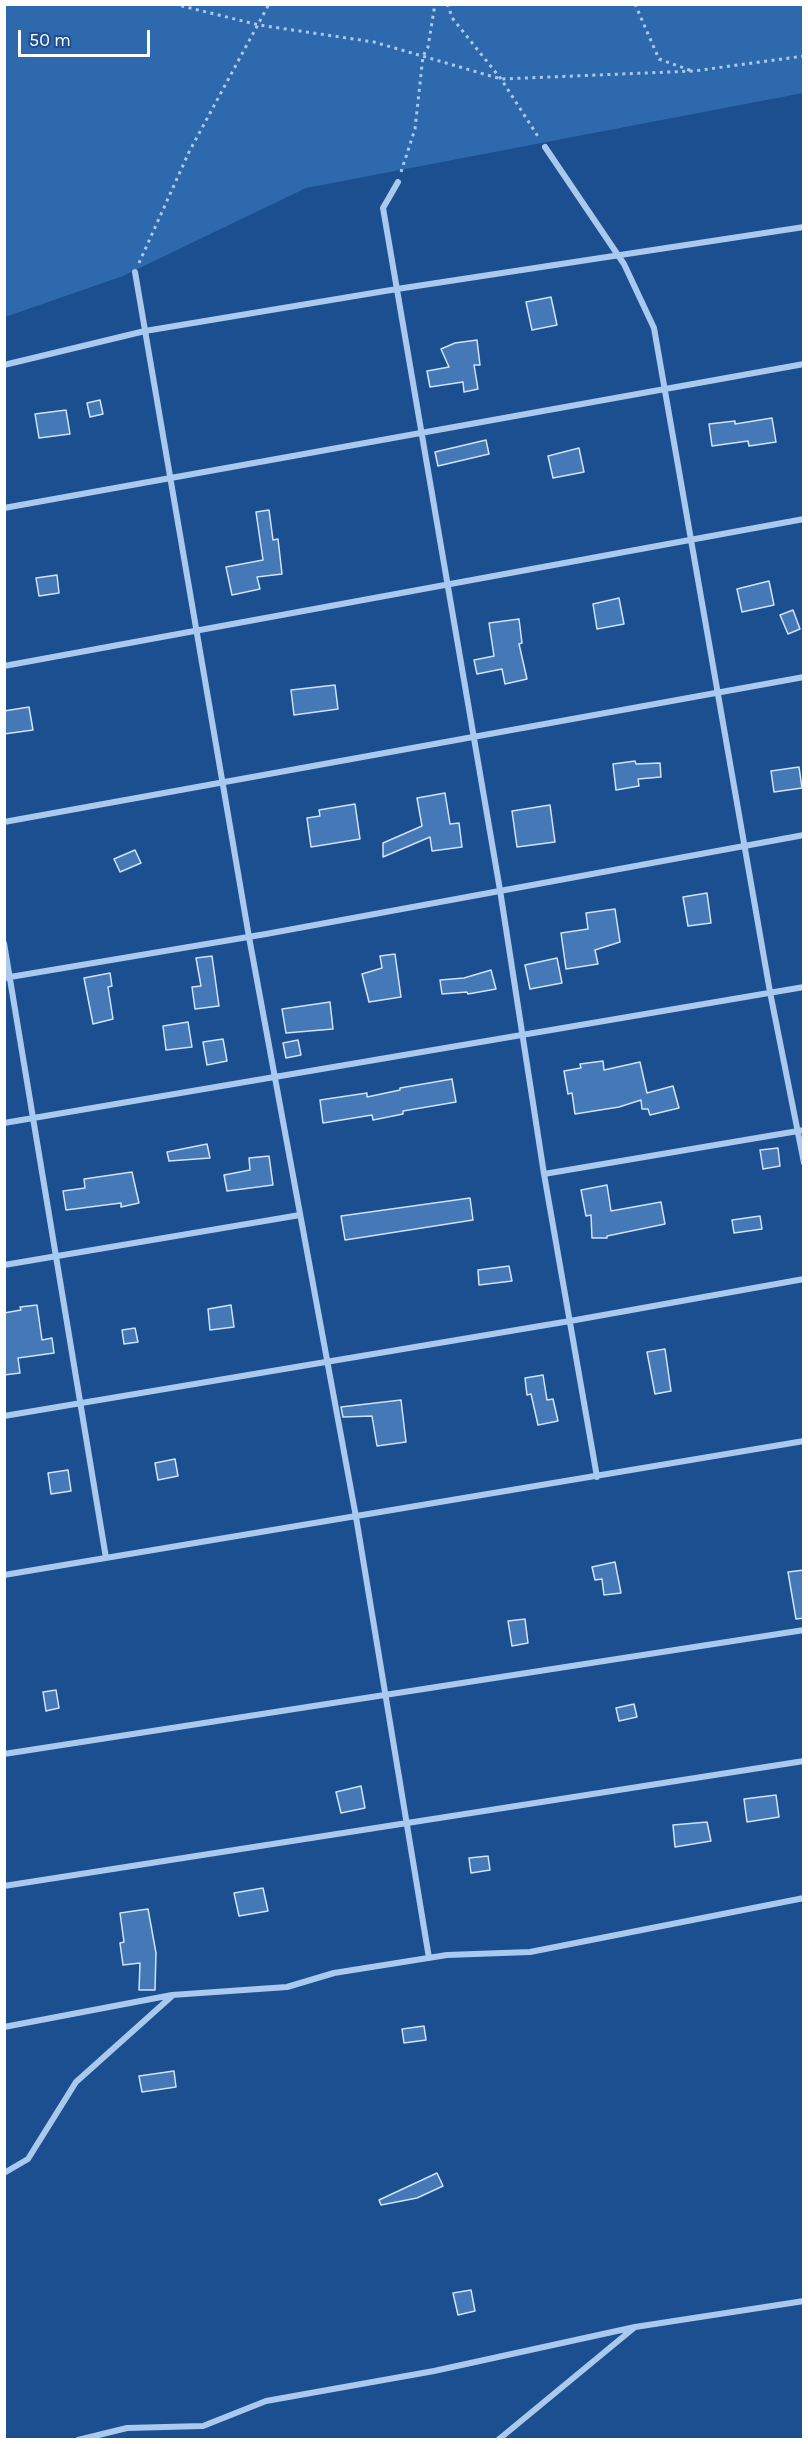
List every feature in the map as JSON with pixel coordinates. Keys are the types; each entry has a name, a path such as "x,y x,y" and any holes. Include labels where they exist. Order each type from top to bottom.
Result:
{"street":[{"path":"545,147 618,255 654,328 770,992 800,1131 804,1163"},
{"path":"398,182 383,208 500,890 544,1174 597,1477"},
{"path":"4,365 145,331 397,289 804,227"},
{"path":"135,272 249,937 356,1517 429,1958"},
{"path":"4,508 804,364"},
{"path":"4,666 804,519"},
{"path":"4,822 804,678"},
{"path":"7,978 249,937 804,835"},
{"path":"4,943 7,978 35,1118 106,1558"},
{"path":"4,1123 804,987"},
{"path":"544,1174 800,1131"},
{"path":"4,1265 300,1215"},
{"path":"4,1416 570,1321 804,1279"},
{"path":"4,1575 804,1441"},
{"path":"4,1754 804,1630"},
{"path":"4,1886 406,1821 804,1761"},
{"path":"4,2028 172,1995 286,1987 334,1973 447,1955 530,1952 804,1898"},
{"path":"4,2173 28,2159 76,2082 172,1995"},
{"path":"78,2439 127,2428 203,2426 266,2401 434,2371 635,2327 804,2301"},
{"path":"498,2439 635,2327"}],"path":[{"path":"174,4 259,25 374,42 501,80 694,71 804,56"},
{"path":"135,272 189,152 269,4"},
{"path":"398,182 415,129 423,56 428,47 435,4"},
{"path":"447,4 453,19 501,80 545,147"},
{"path":"635,4 658,59 694,71"}],"shaded area":[{"path":"4,5 803,5 803,93 306,188 123,276 5,317"}],"building":[{"path":"551,297 557,325 532,330 526,302"},
{"path":"477,340 480,365 474,365 478,389 464,392 463,382 430,387 427,371 449,367 441,349 455,343"},
{"path":"100,400 103,414 90,417 87,403"},
{"path":"66,410 70,434 39,438 35,414"},
{"path":"772,418 776,442 749,446 748,441 712,446 709,424 735,421 735,424"},
{"path":"486,440 489,454 438,466 435,452"},
{"path":"579,448 584,472 553,478 548,456"},
{"path":"269,510 273,540 278,539 282,574 257,577 260,589 232,595 226,567 263,560 256,512"},
{"path":"57,575 59,593 39,596 36,578"},
{"path":"769,581 774,605 742,612 737,589"},
{"path":"619,598 624,624 597,629 593,604"},
{"path":"793,610 800,629 788,634 780,615"},
{"path":"519,619 522,643 519,644 527,679 505,684 502,669 477,674 474,660 494,656 489,623"},
{"path":"335,685 338,709 294,715 291,690"},
{"path":"29,707 33,730 4,734 4,711"},
{"path":"635,761 636,764 660,763 661,777 638,779 639,786 616,790 613,764"},
{"path":"799,767 802,788 774,792 771,771"},
{"path":"445,793 450,824 459,823 462,847 432,851 430,837 383,857 383,843 422,826 417,798"},
{"path":"355,804 360,839 311,847 307,818 320,816 319,810"},
{"path":"550,805 555,842 517,847 512,811"},
{"path":"135,850 141,863 120,872 114,859"},
{"path":"707,893 711,923 688,926 683,897"},
{"path":"615,909 620,942 595,950 598,964 566,969 561,933 588,929 586,913"},
{"path":"395,954 401,997 369,1002 362,974 382,968 380,956"},
{"path":"212,956 219,1006 195,1009 192,987 201,986 196,958"},
{"path":"557,958 562,983 530,989 525,965"},
{"path":"491,970 496,989 468,994 467,992 442,994 440,980 464,978"},
{"path":"110,973 112,986 108,987 113,1019 93,1024 84,978"},
{"path":"330,1002 333,1029 286,1033 282,1009"},
{"path":"188,1022 192,1047 166,1050 163,1026"},
{"path":"223,1039 227,1061 207,1065 203,1042"},
{"path":"298,1040 301,1055 286,1058 283,1043"},
{"path":"603,1061 604,1070 640,1062 647,1093 673,1086 679,1108 650,1115 648,1109 642,1109 641,1100 619,1107 575,1114 572,1093 568,1094 564,1071 581,1068 580,1064"},
{"path":"452,1079 456,1102 403,1111 403,1114 373,1120 372,1115 323,1123 320,1100 367,1093 367,1097 400,1090 400,1088"},
{"path":"207,1144 210,1158 169,1161 167,1152"},
{"path":"778,1148 780,1166 763,1169 760,1150"},
{"path":"269,1156 273,1185 227,1191 224,1175 250,1170 249,1158"},
{"path":"132,1172 139,1203 121,1207 121,1203 66,1210 63,1191 85,1188 84,1179"},
{"path":"607,1185 611,1211 661,1202 665,1224 607,1236 607,1238 592,1238 591,1215 586,1216 581,1190"},
{"path":"470,1198 473,1220 345,1240 341,1216"},
{"path":"760,1216 762,1229 734,1233 732,1220"},
{"path":"509,1266 512,1281 479,1285 478,1270"},
{"path":"37,1305 42,1340 52,1338 54,1353 18,1358 20,1373 4,1375 4,1313 21,1310 20,1307"},
{"path":"231,1305 234,1327 210,1330 208,1309"},
{"path":"135,1328 138,1342 124,1344 122,1330"},
{"path":"665,1349 671,1391 655,1394 647,1352"},
{"path":"543,1375 547,1400 553,1399 558,1421 538,1425 531,1394 527,1395 525,1378"},
{"path":"401,1400 406,1442 377,1446 372,1416 343,1417 341,1407"},
{"path":"175,1459 178,1476 158,1480 155,1463"},
{"path":"68,1470 71,1491 51,1494 48,1473"},
{"path":"615,1562 621,1593 604,1595 602,1579 595,1580 592,1567"},
{"path":"804,1570 804,1618 796,1619 788,1572"},
{"path":"525,1619 528,1643 512,1646 508,1621"},
{"path":"56,1690 59,1708 46,1711 43,1692"},
{"path":"634,1704 637,1717 619,1721 616,1708"},
{"path":"361,1786 365,1808 341,1813 336,1792"},
{"path":"776,1795 779,1817 747,1822 744,1799"},
{"path":"707,1822 711,1841 675,1847 673,1825"},
{"path":"488,1856 490,1870 471,1873 469,1858"},
{"path":"263,1888 268,1911 239,1916 234,1893"},
{"path":"148,1909 156,1953 155,1990 139,1990 140,1963 123,1965 120,1943 124,1942 120,1913"},
{"path":"424,2026 426,2040 404,2043 402,2029"},
{"path":"174,2071 176,2087 142,2092 139,2076"},
{"path":"437,2173 443,2186 417,2198 381,2205 379,2200"},
{"path":"471,2290 475,2311 458,2315 453,2293"}]}
